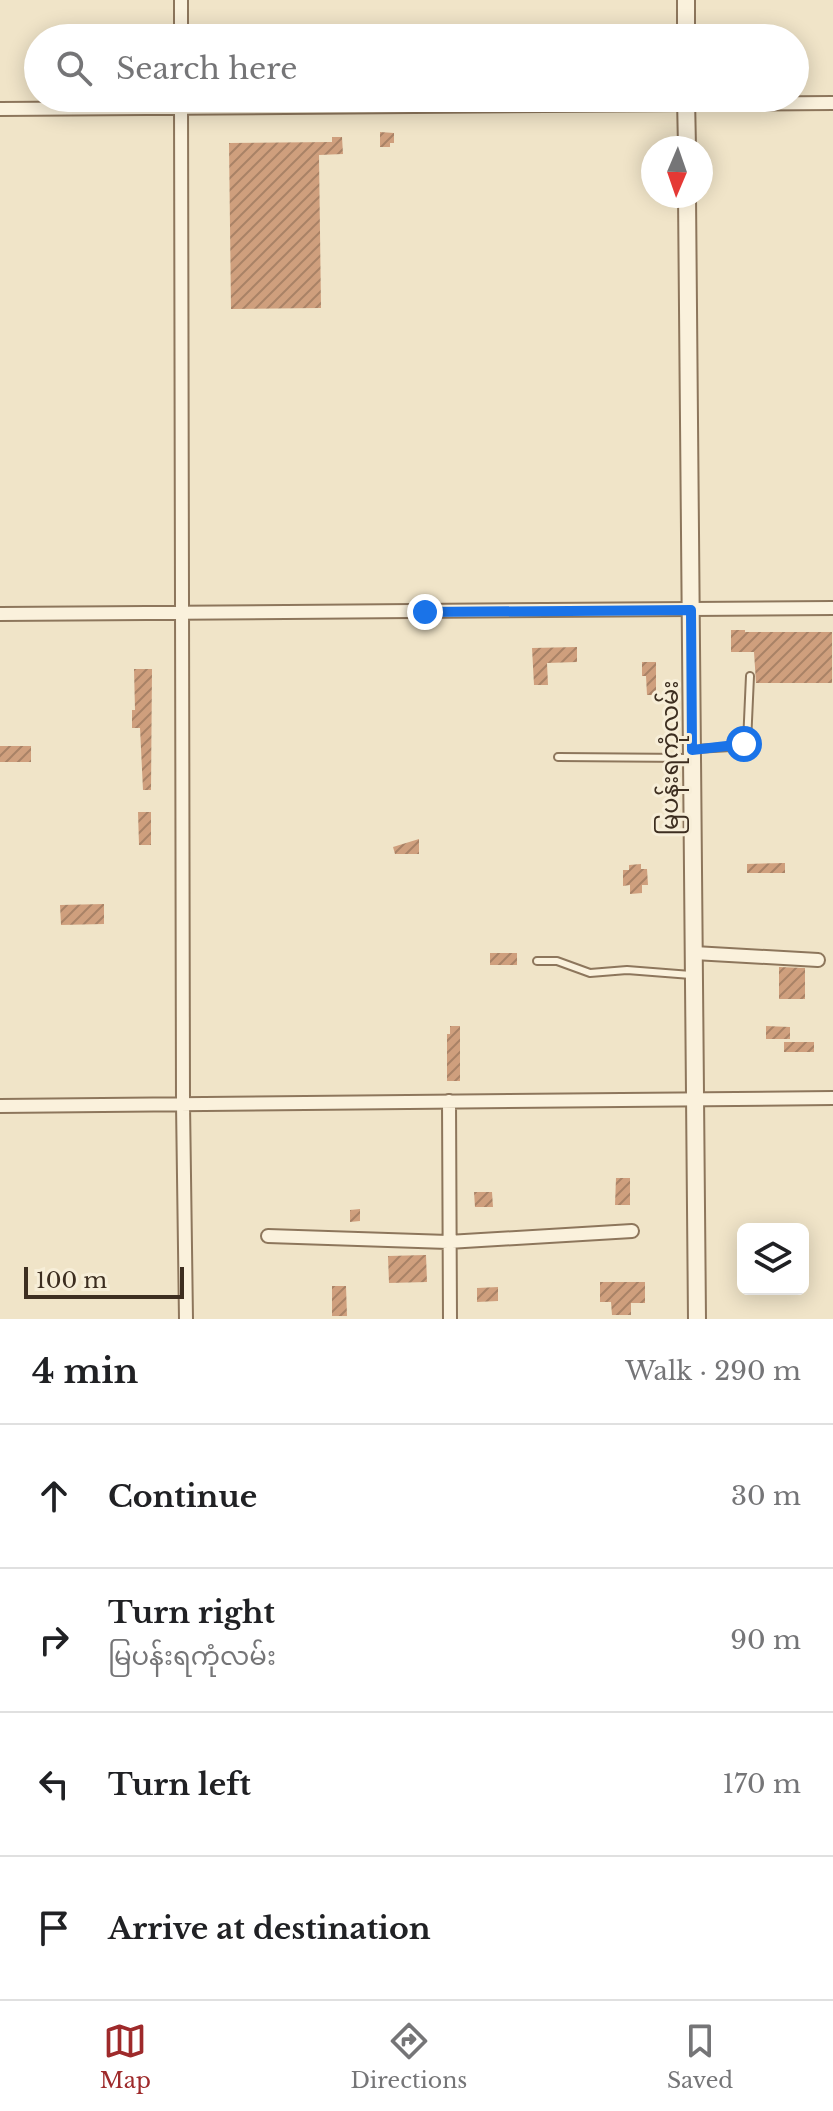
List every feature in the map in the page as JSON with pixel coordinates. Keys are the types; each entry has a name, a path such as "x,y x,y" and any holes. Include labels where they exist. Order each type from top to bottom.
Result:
{"street":[{"path":"181,0 181,24"},
{"path":"686,0 686,24"},
{"path":"809,103 833,103"},
{"path":"0,109 24,108"},
{"path":"181,112 186,1319"},
{"path":"686,112 687,136"},
{"name":"မြပန်းရကုံလမ်း","path":"687,208 697,1319"},
{"path":"0,614 833,608"},
{"path":"694,953 818,960"},
{"path":"0,1106 833,1098"},
{"path":"449,1101 450,1319"},
{"path":"268,1236 448,1242 632,1231"}],"lane":[{"path":"558,757 692,754 747,743 750,676"},
{"path":"537,961 557,961 594,974 627,970 694,975"}],"building":[{"path":"380,132 394,133 394,143 390,143 390,147 380,147"},
{"path":"332,137 342,137 343,154 319,155 321,308 231,309 229,143 332,142"},
{"path":"731,630 832,632 832,683 756,683 754,652 731,652"},
{"path":"577,647 577,662 547,663 548,685 534,685 532,648"},
{"path":"642,662 656,662 656,695 647,695"},
{"path":"134,669 152,669 151,790 143,790 140,728 132,728"},
{"path":"0,746 31,746 31,762 0,762"},
{"path":"138,812 151,812 151,845 139,845"},
{"path":"419,839 419,854 395,854 393,847"},
{"path":"785,863 785,873 747,873 747,864"},
{"path":"641,864 641,869 647,869 648,885 642,885 642,893 630,894 630,885 623,886 623,870 629,870 629,865"},
{"path":"104,904 104,924 61,925 60,905"},
{"path":"490,953 517,953 517,965 490,965"},
{"path":"779,967 805,968 805,999 779,999"},
{"path":"450,1026 460,1026 460,1081 447,1081 447,1034 450,1034"},
{"path":"766,1026 790,1027 790,1039 766,1039"},
{"path":"784,1042 814,1042 814,1052 784,1052"},
{"path":"616,1178 630,1178 630,1205 615,1205"},
{"path":"474,1192 492,1192 493,1207 475,1207"},
{"path":"360,1209 360,1221 350,1222 350,1210"},
{"path":"426,1255 427,1282 389,1283 388,1256"},
{"path":"600,1282 645,1282 645,1303 631,1303 631,1315 612,1315 611,1302 600,1302"},
{"path":"332,1286 346,1286 347,1316 332,1316"},
{"path":"498,1287 498,1301 477,1302 477,1288"}],"route":[{"path":"425,612 691,610 692,750 744,744"}]}
